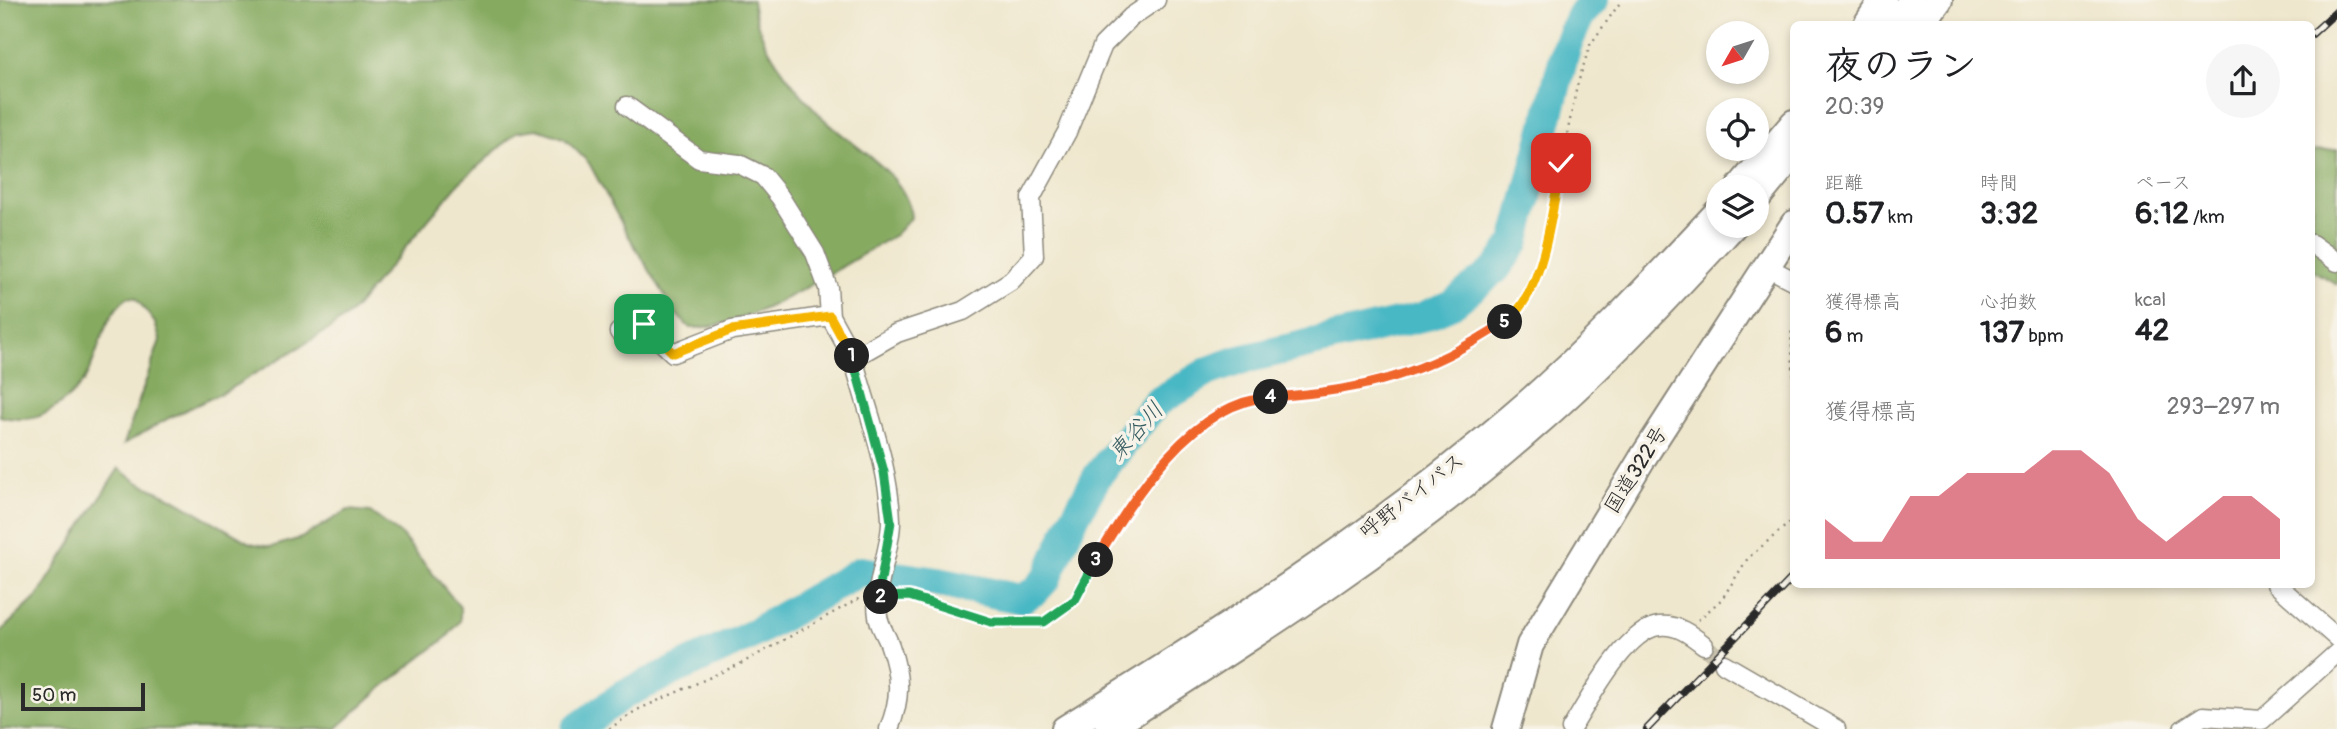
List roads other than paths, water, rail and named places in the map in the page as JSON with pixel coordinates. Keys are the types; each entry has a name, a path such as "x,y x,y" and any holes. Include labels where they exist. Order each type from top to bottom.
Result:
{"highway":[{"path":"1869,21 1884,0"},
{"path":"1897,21 1912,0"},
{"path":"1923,21 1939,0"},
{"path":"1750,175 1790,128"},
{"path":"1769,183 1790,158"},
{"name":"呼野バイパス","path":"1065,729 1282,592 1354,542 1441,475 1513,416 1619,319 1706,225"},
{"name":"国道322号","path":"1506,729 1530,645 1642,459 1790,230"},
{"name":"呼野バイパス","path":"1108,729 1318,593 1396,536 1535,426 1643,322 1722,238"}],"street":[{"path":"853,358 897,333 963,311 1011,281 1034,256 1031,198 1067,132 1103,45 1131,17 1156,0"},
{"path":"626,106 699,159 739,164 763,176 780,197 815,253 828,288 830,316 853,358 884,472 891,522 878,597 878,618 890,645 901,688 898,708 890,729"},
{"path":"2315,246 2337,262"},
{"path":"1767,267 1790,279"},
{"path":"619,332 644,324 673,353 732,330 830,316"},
{"path":"2281,588 2337,638"},
{"path":"1571,729 1620,652 1658,626 1683,629 1704,645"},
{"path":"2183,729 2203,716 2262,720 2337,653"},
{"path":"1724,664 1836,729"}],"waterway":[{"name":"東谷川","path":"576,729 626,693 747,637 861,571 938,582 1021,599 1035,591 1047,578 1072,522 1098,475 1156,403 1209,371 1240,360 1422,317 1452,304 1496,269 1515,243 1567,45 1580,16 1594,0"}],"tunnel":[{"path":"1704,645 1724,664"}],"railway":[{"path":"2315,31 2337,11"},
{"path":"1647,729 1790,580"}]}
